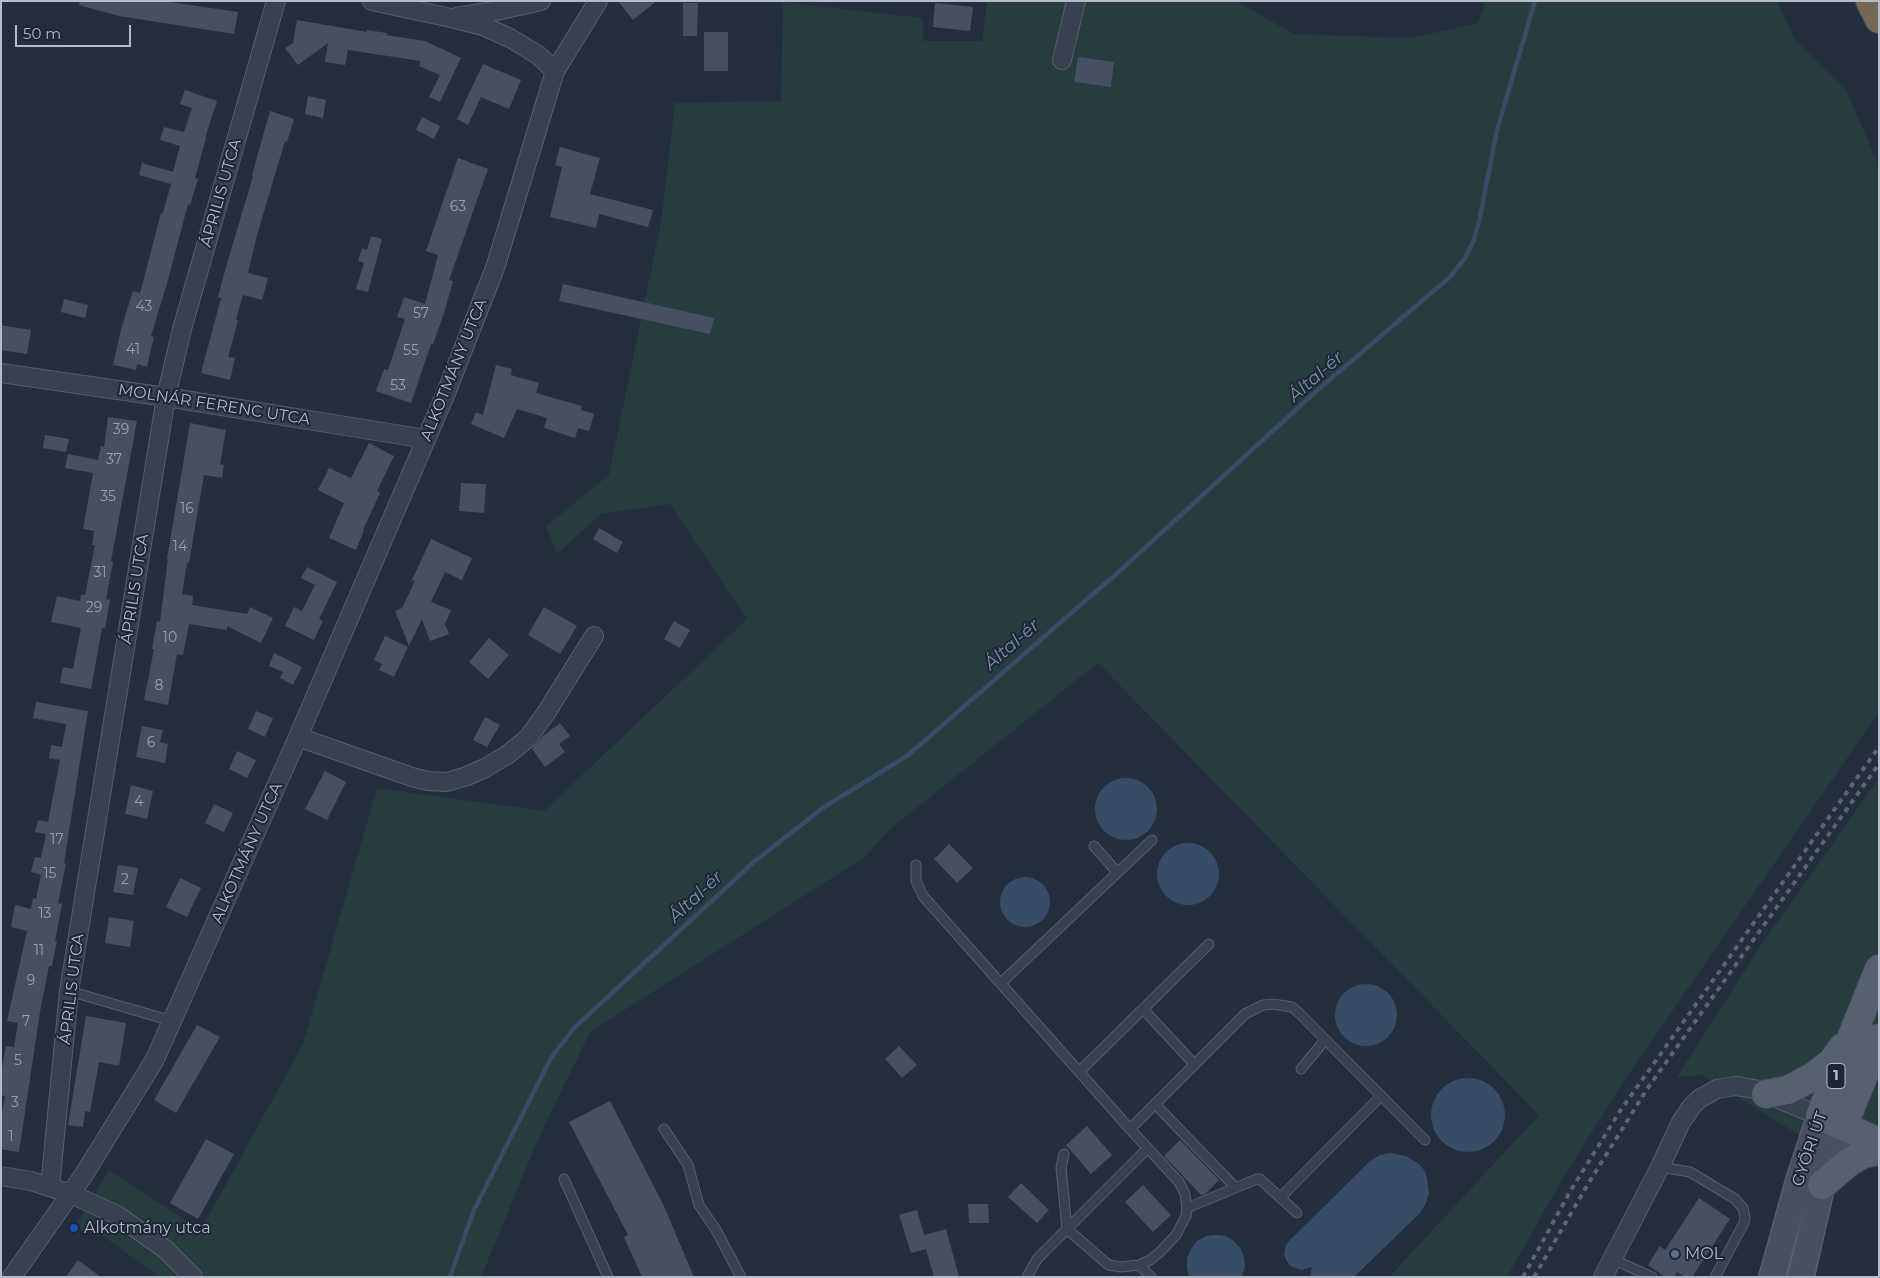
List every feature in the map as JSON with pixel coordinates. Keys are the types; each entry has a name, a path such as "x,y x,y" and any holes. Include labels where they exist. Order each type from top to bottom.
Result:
{"highway":[{"path":"1870,1 1879,19"}],"main road":[{"name":"GYŐRI ÚT","path":"1801,1277 1822,1185 1832,1121 1851,1036 1879,969"},
{"path":"1766,1094 1788,1090 1814,1076 1832,1062 1851,1036"},
{"name":"GYŐRI ÚT","path":"1772,1277 1798,1180 1876,1044"},
{"path":"1876,1044 1873,1066 1879,1085"},
{"path":"1832,1121 1879,1142"},
{"path":"1822,1185 1849,1162 1864,1154 1879,1151"}],"street":[{"name":"ÁPRILIS UTCA","path":"50,1187 69,991 166,397 182,329 276,1"},
{"path":"372,1 483,26 510,38 538,55 555,71"},
{"path":"451,18 541,1"},
{"name":"ALKOTMÁNY UTCA","path":"12,1277 71,1194 154,1060 172,1022 298,737 426,439 495,268 555,71 598,1"},
{"path":"1062,60 1076,1"},
{"name":"MOLNÁR FERENC UTCA","path":"1,374 166,397 426,439"},
{"path":"298,737 428,781 447,782 467,776 507,755 528,738 546,714 594,636"},
{"path":"1603,1277 1681,1122 1692,1106 1700,1099 1717,1089 1735,1086 1754,1089 1832,1121"},
{"path":"1,1176 31,1181 71,1194 103,1208 132,1225 165,1249 193,1277"}],"lane":[{"path":"1001,983 1152,840"},
{"path":"1094,846 1117,872"},
{"path":"916,865 916,881 923,896 1179,1182 1185,1194 1187,1208 1181,1227 1168,1245 1150,1260 1138,1265 1121,1267 1109,1265 1067,1229 1061,1168 1064,1154"},
{"path":"1080,1071 1209,944"},
{"path":"69,991 172,1022"},
{"path":"1130,1129 1246,1014 1263,1005 1284,1004 1292,1007 1425,1140"},
{"path":"1143,1009 1194,1065"},
{"path":"1301,1069 1325,1040"},
{"path":"1280,1198 1381,1096"},
{"path":"1155,1104 1235,1187"},
{"path":"664,1129 688,1165 699,1205 716,1230 741,1277"},
{"path":"1026,1277 1037,1259 1148,1148"},
{"path":"1660,1166 1690,1172 1735,1200 1743,1208 1744,1223 1716,1277"},
{"path":"1187,1208 1257,1178 1297,1213"},
{"path":"564,1179 608,1277"},
{"path":"1612,1259 1652,1277"},
{"path":"1138,1265 1151,1277"}],"green space":[{"path":"987,1 1236,1 1294,34 1411,38 1478,23 1485,1 1777,1 1795,40 1846,89 1879,166 1879,712 1622,1084 1563,1178 1507,1277 1389,1277 1539,1115 1098,663 889,830 865,857 590,1032 540,1135 481,1277 159,1277 102,1235 74,1228 109,1170 201,1230 303,1044 377,788 544,811 747,619 670,504 601,514 557,554 546,526 609,475 661,222 675,103 781,101 783,2 922,18 924,41 982,41"},
{"path":"1879,778 1879,1165 1802,1137 1702,1075 1677,1077 1761,945"}],"water":[{"path":"1126,778 1138,781 1148,787 1154,797 1157,809 1154,821 1148,831 1138,837 1126,840 1114,837 1104,831 1098,821 1095,809 1098,797 1104,787 1114,781"},
{"path":"1188,843 1205,848 1210,852 1214,857 1219,874 1214,891 1210,896 1205,900 1188,905 1171,900 1166,896 1162,891 1157,874 1162,857 1166,852 1171,848"},
{"path":"1020,877 1030,877 1043,884 1050,897 1050,907 1043,920 1030,927 1020,927 1011,923 1004,916 1000,907 1000,897 1004,888 1011,881"},
{"path":"1366,984 1378,987 1388,993 1394,1003 1397,1015 1394,1027 1388,1037 1378,1043 1366,1046 1354,1043 1344,1037 1338,1027 1335,1015 1338,1003 1344,993 1354,987"},
{"path":"1468,1078 1482,1081 1494,1089 1502,1101 1505,1115 1502,1129 1494,1141 1482,1149 1468,1152 1454,1149 1442,1141 1434,1129 1431,1115 1434,1101 1442,1089 1454,1081"},
{"path":"1390,1153 1406,1156 1419,1164 1424,1170 1429,1193 1420,1213 1354,1277 1310,1277 1312,1267 1301,1270 1290,1266 1284,1254 1289,1241 1370,1161 1380,1155"},
{"path":"1206,1236 1226,1236 1241,1249 1245,1267 1242,1276 1189,1277 1187,1258 1191,1249 1197,1241"}],"building":[{"path":"80,1 163,1 238,12 234,34 119,16 79,5"},
{"path":"618,1 657,1 633,20"},
{"path":"683,3 698,3 697,36 683,36"},
{"path":"935,3 973,7 970,31 933,27"},
{"path":"297,20 367,32 367,30 387,33 386,35 425,41 461,58 440,102 429,97 440,75 419,66 421,61 348,50 345,65 325,62 328,43 298,65 285,48 293,43"},
{"path":"704,32 728,32 728,71 704,71"},
{"path":"1078,57 1114,62 1111,87 1074,82"},
{"path":"483,64 521,80 509,109 481,97 468,125 457,119"},
{"path":"185,90 217,101 195,178 198,179 190,205 188,204 151,336 154,337 147,367 137,364 136,370 113,365 121,329 133,291 140,293 161,213 163,213 171,184 139,175 142,163 173,172 180,146 160,140 164,127 184,132 192,108 180,104"},
{"path":"308,96 326,100 323,118 305,114"},
{"path":"270,111 294,119 287,142 285,141 257,235 248,273 268,278 262,300 243,295 228,357 235,358 230,380 201,373 221,298 218,297"},
{"path":"422,117 440,126 434,139 416,130"},
{"path":"560,147 600,158 590,194 653,210 648,227 599,214 596,228 550,217 562,167 555,165"},
{"path":"458,158 488,169 449,280 453,281 445,310 411,403 376,391 384,369 388,370 405,319 397,317 404,297 425,304 438,255 426,251"},
{"path":"371,236 382,239 368,292 356,289 364,263 358,261 362,248 367,250"},
{"path":"563,284 714,318 710,334 559,301"},
{"path":"64,299 88,305 85,318 61,312"},
{"path":"1,325 31,330 27,354 1,350"},
{"path":"496,365 512,369 511,375 539,383 536,393 582,406 581,410 594,414 589,431 578,428 575,438 544,428 547,418 517,409 504,438 471,424 476,412 483,415"},
{"path":"108,417 137,421 111,561 113,562 106,599 110,600 105,628 102,628 91,689 60,683 63,667 73,669 81,628 51,622 57,596 80,601 81,595 85,595 95,545 92,545 94,531 83,529 93,473 65,468 68,454 98,460 101,446 104,447"},
{"path":"190,423 226,430 220,464 224,465 222,478 204,475 182,594 193,596 192,605 247,614 250,607 273,618 261,643 227,626 227,630 189,624 183,655 177,654 168,705 144,700 154,649 152,649 157,621 160,622 167,559"},
{"path":"45,435 69,439 66,452 43,448"},
{"path":"369,443 394,456 377,491 380,493 356,550 329,538 344,503 318,490 329,468 351,478"},
{"path":"461,483 486,484 484,513 459,511"},
{"path":"599,528 623,542 617,553 593,539"},
{"path":"431,539 472,558 462,580 445,572 431,602 451,610 445,624 449,634 430,641 422,619 409,646 395,611 402,608 415,581 412,580"},
{"path":"307,567 337,582 319,619 323,621 314,640 285,626 294,607 302,611 315,585 301,578"},
{"path":"544,607 577,626 560,654 528,635"},
{"path":"674,621 690,630 680,648 664,639"},
{"path":"385,636 408,647 394,677 379,670 382,664 374,660"},
{"path":"489,638 509,655 488,679 469,662"},
{"path":"274,653 302,667 293,685 280,678 283,672 269,666"},
{"path":"36,702 88,711 64,863 66,864 58,903 62,904 55,941 57,941 52,966 49,966 40,1012 19,1152 1,1149 1,1117 5,1096 1,1095 1,1073 6,1046 14,1047 18,1023 7,1021 27,931 11,927 15,905 31,909 33,898 36,899 41,875 31,872 35,857 41,858 46,834 35,832 38,820 48,822 60,760 49,758 51,745 62,747 66,724 33,718"},
{"path":"256,711 273,718 265,737 248,729"},
{"path":"485,717 500,725 487,747 473,740"},
{"path":"560,723 570,736 559,744 565,752 545,767 532,749 543,736"},
{"path":"142,726 163,730 160,742 168,744 165,763 136,757"},
{"path":"237,751 256,760 247,778 229,769"},
{"path":"325,771 346,782 327,820 305,809"},
{"path":"131,785 153,791 147,819 125,814"},
{"path":"214,804 233,813 224,832 205,823"},
{"path":"949,844 973,868 957,883 934,859"},
{"path":"118,865 138,868 133,895 113,892"},
{"path":"180,878 201,888 187,917 166,907"},
{"path":"109,917 134,921 130,947 105,943"},
{"path":"86,1016 126,1023 119,1066 99,1062 90,1112 85,1111 83,1127 68,1125"},
{"path":"197,1025 220,1037 176,1113 154,1100"},
{"path":"899,1046 917,1065 902,1078 885,1059"},
{"path":"610,1101 663,1204 694,1277 642,1277 624,1237 628,1235 569,1122"},
{"path":"1087,1126 1112,1155 1091,1174 1066,1145"},
{"path":"206,1139 234,1154 198,1219 170,1203"},
{"path":"1180,1140 1219,1180 1205,1194 1201,1195 1164,1156"},
{"path":"1021,1183 1049,1210 1037,1223 1008,1197"},
{"path":"1143,1185 1171,1215 1153,1232 1125,1202"},
{"path":"1699,1198 1730,1219 1692,1277 1685,1277 1677,1272 1674,1277 1665,1277 1648,1265 1660,1246 1665,1250"},
{"path":"968,1204 988,1204 989,1223 969,1223"},
{"path":"917,1210 924,1235 946,1229 959,1277 934,1277 926,1249 911,1253 899,1215"},
{"path":"78,1260 101,1277 66,1277"}],"waterway":[{"name":"Által-ér","path":"450,1277 474,1210 551,1058 574,1028 755,861 824,807 907,756 1123,568 1313,394 1450,277 1465,258 1474,240 1497,130 1535,1"}],"railway":[{"path":"1523,1277 1571,1190 1620,1111 1879,747"},
{"path":"1534,1277 1588,1184 1647,1089 1879,764"}],"place":[{"name":"Alkotmány utca","path":"74,1228"},
{"name":"MOL","path":"1675,1254"}]}
